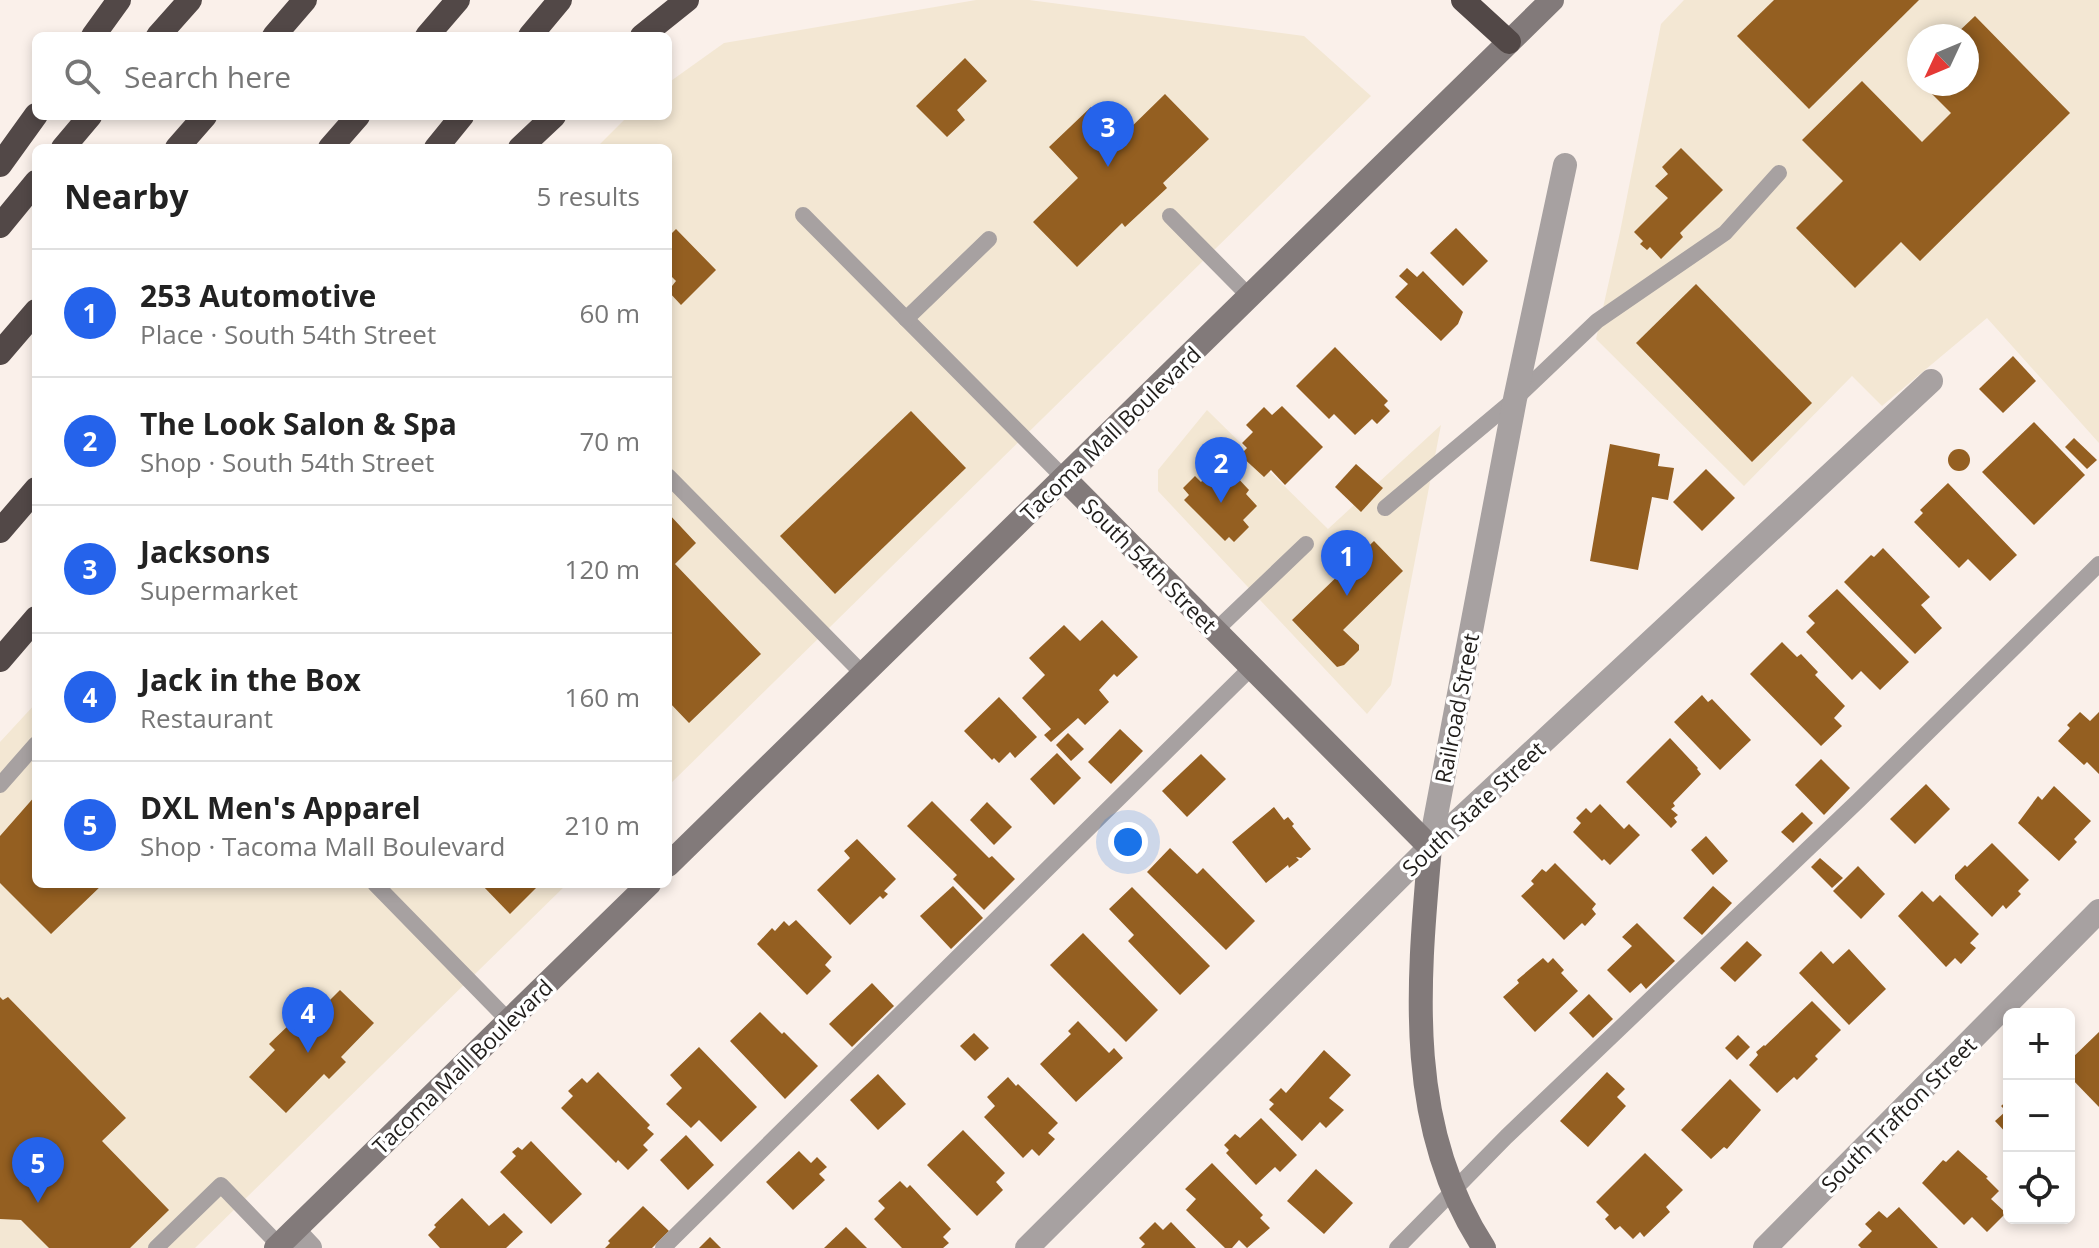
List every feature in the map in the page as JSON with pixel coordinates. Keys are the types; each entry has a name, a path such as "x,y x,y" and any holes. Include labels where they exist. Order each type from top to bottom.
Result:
{"highway":[{"path":"96,32 119,0"},
{"path":"162,32 190,0"},
{"path":"277,32 305,0"},
{"path":"430,32 458,0"},
{"path":"533,32 560,0"},
{"path":"647,32 687,0"},
{"path":"1463,0 1509,42"},
{"path":"0,165 32,120"},
{"path":"66,144 87,120"},
{"path":"180,144 202,120"},
{"path":"334,144 354,120"},
{"path":"439,144 459,120"},
{"path":"524,144 550,120"},
{"path":"0,226 32,187"},
{"path":"0,353 32,316"},
{"path":"0,531 32,494"},
{"path":"0,660 32,623"}],"main road":[{"name":"Tacoma Mall Boulevard","path":"672,861 1552,0"},
{"name":"South 54th Street","path":"1064,478 1430,847"},
{"name":"Railroad Street","path":"1430,847 1420,979 1422,1061 1437,1138 1454,1192 1484,1248"},
{"name":"Tacoma Mall Boulevard","path":"290,1243 645,888"}],"street":[{"name":"Railroad Street","path":"1430,847 1515,399 1565,165"},
{"name":"South State Street","path":"1027,1248 1430,847 1931,381"},
{"name":"South Trafton Street","path":"1765,1248 2099,911"}],"lane":[{"path":"1385,508 1515,399 1597,321 1725,233 1779,173"},
{"name":"South 54th Street","path":"803,215 1064,478"},
{"path":"1170,216 1249,296"},
{"path":"906,319 989,239"},
{"path":"672,480 863,674"},
{"path":"1215,631 1306,544"},
{"path":"1397,1248 1510,1133 1858,801 2099,564"},
{"path":"663,1248 1252,667"},
{"path":"0,785 32,749"},
{"path":"379,888 509,1021"},
{"path":"156,1248 221,1185 290,1243"}],"shaded area":[{"path":"976,0 1029,0 1304,36 1371,96 672,782 672,144 600,144 624,120 672,120 672,80 724,43"},
{"path":"1684,0 2099,0 2099,443 1987,318 1882,406 1852,376 1744,486 1596,339 1661,24"},
{"path":"1207,410 1328,529 1441,425 1391,685 1367,714 1158,491 1158,470"},
{"path":"32,707 32,888 563,888 195,1248 0,1248 0,742"}],"building":[{"path":"1774,0 1919,0 1809,109 1737,36"},
{"path":"1975,16 2070,113 1920,261 1901,242 1855,288 1796,228 1843,181 1802,140 1862,81 1922,142 1951,113 1934,96 1979,96 1979,24 1967,24"},
{"path":"965,58 987,81 957,110 965,120 947,137 916,106"},
{"path":"1165,94 1209,139 1163,183 1167,188 1125,227 1122,223 1077,267 1033,222 1078,178 1049,147 1091,107 1120,138"},
{"path":"1681,148 1723,190 1680,233 1683,237 1661,259 1650,247 1647,250 1640,244 1643,241 1634,232 1668,198 1655,186 1668,174 1662,167"},
{"path":"1456,228 1488,261 1463,286 1430,253"},
{"path":"676,229 716,270 681,305 672,295 672,286 676,281 672,277 672,233"},
{"path":"1407,268 1417,277 1423,271 1463,312 1458,324 1441,341 1395,297 1408,284 1399,276"},
{"path":"1696,284 1812,403 1752,462 1636,343"},
{"path":"1335,347 1388,401 1384,405 1390,411 1377,424 1372,419 1355,435 1334,414 1329,419 1296,386"},
{"path":"2013,356 2036,381 2003,413 1979,389"},
{"path":"1282,406 1323,447 1285,485 1271,470 1264,477 1240,455 1247,448 1242,443 1253,432 1246,425 1264,407 1272,415"},
{"path":"911,411 966,468 835,594 780,536"},
{"path":"2034,422 2085,475 2034,525 1982,472"},
{"path":"2074,438 2097,460 2087,469 2065,447"},
{"path":"1610,444 1660,454 1658,466 1674,468 1668,500 1652,497 1638,570 1590,561"},
{"path":"1959,449 1967,452 1970,460 1967,468 1959,471 1951,468 1948,460 1951,452"},
{"path":"1356,464 1383,488 1361,512 1335,487"},
{"path":"1218,465 1230,478 1234,474 1249,490 1246,494 1257,506 1243,520 1249,527 1234,542 1229,537 1225,541 1184,500 1189,495 1183,488 1195,476 1201,482"},
{"path":"1706,469 1735,498 1702,531 1673,502"},
{"path":"1948,483 2017,555 1990,581 1968,559 1959,568 1914,522 1923,513 1920,510"},
{"path":"672,517 696,543 675,564 761,654 689,723 672,705"},
{"path":"1374,541 1403,571 1343,630 1359,645 1359,650 1344,665 1337,667 1292,620"},
{"path":"1883,548 1930,597 1921,605 1942,628 1915,654 1844,582 1871,555 1874,557"},
{"path":"1837,589 1909,662 1880,690 1861,671 1852,680 1806,632 1815,623 1808,616"},
{"path":"1102,620 1138,657 1117,677 1114,674 1099,690 1109,702 1085,725 1078,718 1051,742 1044,735 1051,729 1022,698 1045,675 1029,658 1064,625 1080,641"},
{"path":"1782,642 1797,657 1801,654 1818,672 1815,675 1845,706 1834,718 1842,726 1821,746 1750,674"},
{"path":"1702,695 1708,702 1712,699 1751,740 1720,770 1674,722"},
{"path":"999,697 1037,737 1015,758 1010,752 999,763 994,758 992,760 964,731"},
{"path":"2080,712 2090,721 2099,712 2099,774 2058,741 2070,728 2067,725"},
{"path":"1120,729 1143,751 1111,784 1088,762"},
{"path":"1068,733 1084,749 1071,761 1056,745"},
{"path":"1670,738 1701,774 1673,803 1675,806 1671,809 1678,815 1674,818 1677,822 1671,828 1626,782"},
{"path":"1057,753 1081,778 1054,805 1030,779"},
{"path":"1201,754 1226,779 1187,817 1162,791"},
{"path":"1821,759 1850,788 1824,815 1795,785"},
{"path":"1926,784 1950,809 1915,844 1890,819"},
{"path":"2054,786 2091,821 2059,861 2018,823 2038,796 2042,800"},
{"path":"32,800 32,888 99,888 51,934 0,883 0,836"},
{"path":"932,801 989,858 992,856 1015,879 984,910 953,879 957,875 907,826"},
{"path":"987,802 1012,827 994,845 970,820"},
{"path":"1600,804 1624,829 1629,824 1640,835 1610,865 1573,832 1581,823 1576,818 1586,808 1591,813"},
{"path":"1274,807 1284,820 1288,817 1311,849 1301,858 1296,857 1299,860 1266,883 1232,842"},
{"path":"1802,812 1813,823 1793,843 1781,832"},
{"path":"1706,836 1728,861 1713,875 1691,850"},
{"path":"857,839 896,879 884,891 888,894 883,899 880,896 850,925 817,890 850,858 844,851"},
{"path":"1992,843 2029,880 2018,891 2021,894 2006,909 2003,905 1992,917 1955,879 1955,875"},
{"path":"1170,848 1197,874 1203,868 1255,921 1226,950 1147,872"},
{"path":"1820,858 1843,878 1832,888 1811,867"},
{"path":"1555,863 1596,904 1592,909 1596,914 1564,940 1521,896 1534,884 1531,881 1542,869 1546,872"},
{"path":"1858,866 1885,894 1861,919 1833,891"},
{"path":"953,886 983,918 951,949 920,916"},
{"path":"1713,886 1732,903 1702,935 1683,918"},
{"path":"1132,887 1210,966 1180,995 1128,941 1134,935 1109,909"},
{"path":"485,888 536,888 510,914"},
{"path":"1922,891 1933,902 1940,895 1979,934 1970,943 1976,948 1961,964 1955,958 1946,967 1898,916"},
{"path":"796,920 832,957 825,965 831,971 807,995 757,944 772,928 775,931 784,921 789,926"},
{"path":"1637,923 1675,961 1646,989 1641,983 1630,993 1607,970 1632,946 1622,937"},
{"path":"1083,933 1158,1010 1126,1042 1050,965"},
{"path":"1747,941 1762,955 1735,982 1720,968"},
{"path":"1849,949 1886,989 1849,1025 1799,973 1821,951 1833,964"},
{"path":"1543,958 1548,963 1553,958 1564,970 1561,973 1578,991 1535,1032 1503,997"},
{"path":"872,983 894,1006 852,1047 829,1024"},
{"path":"340,990 374,1023 341,1057 346,1062 329,1079 324,1074 286,1113 249,1077 275,1050 269,1044 292,1022 287,1017 307,996 321,1009"},
{"path":"1589,994 1613,1019 1593,1038 1569,1013"},
{"path":"0,997 3,1000 8,997 126,1118 102,1141 169,1210 130,1248 49,1248 21,1220 0,1219"},
{"path":"1812,1001 1841,1030 1797,1080 1794,1077 1777,1093 1749,1065 1758,1055 1756,1052"},
{"path":"760,1012 818,1066 785,1099 730,1041"},
{"path":"1078,1021 1109,1053 1114,1048 1123,1058 1076,1102 1040,1064 1071,1034 1068,1031"},
{"path":"2099,1032 2099,1107 2075,1082 2075,1055"},
{"path":"974,1033 989,1048 975,1061 960,1046"},
{"path":"1738,1035 1750,1047 1737,1060 1725,1048"},
{"path":"699,1047 757,1107 721,1142 699,1120 691,1128 666,1104 682,1088 670,1075"},
{"path":"1324,1050 1351,1075 1329,1098 1344,1110 1326,1128 1320,1122 1302,1141 1269,1109 1274,1104 1269,1100 1281,1088 1286,1093"},
{"path":"598,1072 650,1125 647,1128 654,1134 643,1145 648,1150 628,1170 618,1160 616,1163 561,1108 573,1096 568,1091 582,1078 587,1083"},
{"path":"1607,1072 1625,1089 1617,1097 1626,1106 1588,1147 1560,1121"},
{"path":"878,1074 906,1104 878,1130 850,1100"},
{"path":"1008,1077 1058,1123 1048,1133 1055,1139 1039,1156 1032,1149 1023,1158 984,1117 995,1106 987,1097"},
{"path":"1730,1079 1761,1110 1727,1149 1724,1147 1711,1159 1681,1130"},
{"path":"2003,1114 2003,1130 1995,1121"},
{"path":"1261,1118 1297,1155 1280,1172 1275,1167 1256,1185 1226,1153 1229,1150 1224,1145 1235,1134 1240,1138"},
{"path":"963,1130 1005,1173 996,1182 1003,1190 977,1216 927,1165"},
{"path":"686,1135 714,1165 688,1190 660,1160"},
{"path":"531,1141 582,1194 551,1224 500,1172 516,1156 512,1152 518,1147 522,1150"},
{"path":"1958,1150 1999,1191 1991,1199 2003,1210 2003,1216 1987,1232 1972,1217 1964,1225 1922,1183 1943,1160 1946,1162"},
{"path":"799,1151 811,1163 817,1157 827,1167 819,1174 825,1180 793,1210 766,1182"},
{"path":"1645,1153 1683,1190 1666,1207 1670,1212 1644,1237 1640,1232 1633,1239 1620,1226 1615,1230 1605,1219 1609,1215 1596,1202"},
{"path":"1212,1163 1263,1215 1260,1218 1270,1228 1247,1248 1239,1240 1232,1248 1225,1248 1186,1210 1196,1199 1185,1189"},
{"path":"1316,1169 1353,1203 1324,1234 1287,1201"},
{"path":"900,1181 907,1188 910,1185 951,1229 943,1237 949,1243 943,1248 902,1248 874,1219 885,1208 878,1201"},
{"path":"462,1198 489,1226 504,1213 523,1232 506,1248 440,1248 428,1235"},
{"path":"643,1206 669,1231 652,1248 605,1248 610,1243 608,1241"},
{"path":"1899,1207 1938,1248 1861,1248 1858,1245 1872,1231 1865,1224 1879,1211 1887,1218"},
{"path":"1155,1222 1163,1230 1171,1222 1196,1248 1141,1248 1145,1244 1139,1238"},
{"path":"846,1227 867,1248 824,1248"},
{"path":"710,1237 721,1248 699,1248"}],"place":[{"name":"Jacksons","path":"1108,167"},
{"name":"The Look Salon & Spa","path":"1221,503"},
{"name":"253 Automotive","path":"1347,596"},
{"name":"Jack in the Box","path":"308,1053"},
{"name":"DXL Men's Apparel","path":"38,1203"}]}
